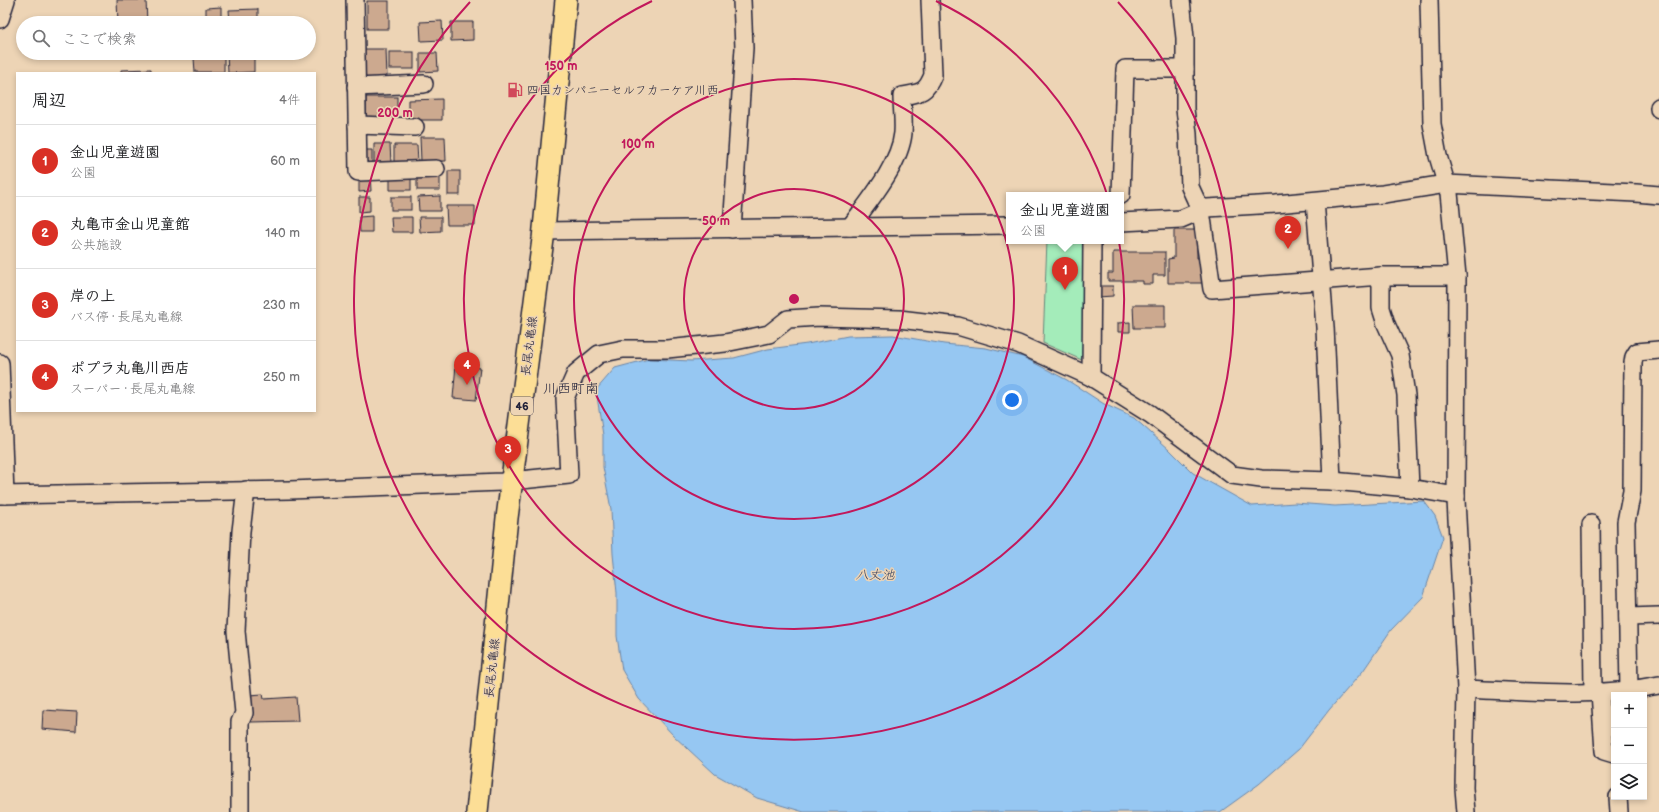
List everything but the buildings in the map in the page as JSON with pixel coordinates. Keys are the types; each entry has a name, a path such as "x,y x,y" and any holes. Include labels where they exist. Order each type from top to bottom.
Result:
{"main road":[{"name":"長尾丸亀線","path":"477,812 512,481 543,231 566,0"}],"street":[{"path":"0,18 6,0"},
{"path":"355,0 358,172 436,169"},
{"path":"732,229 744,48 742,0"},
{"path":"850,227 886,175 899,148 903,134 902,96 920,93 928,87 933,75 930,0"},
{"path":"1181,0 1185,38 1185,109 1188,134 1190,187 1202,211 1212,289 1381,276 1458,276"},
{"path":"1429,0 1432,124 1438,156 1446,184 1458,276 1456,496 1466,689 1464,788 1466,812"},
{"path":"1121,192 1125,69 1185,69"},
{"path":"356,87 424,84"},
{"path":"357,125 415,127"},
{"path":"1124,222 1182,219 1207,208 1315,201 1383,194 1446,184 1636,193 1659,196"},
{"path":"1315,201 1325,327 1332,481"},
{"path":"543,231 1006,225"},
{"path":"1091,377 1092,244"},
{"path":"1381,276 1381,308 1386,324 1400,355 1406,396 1410,488"},
{"path":"0,363 2,495 246,490 529,481 569,475 565,398 576,373 600,354 623,349 667,348 725,343 768,334 788,319 819,317 899,319 958,326 1018,344 1091,377 1150,414 1232,475 1261,479 1332,481 1410,488 1456,496"},
{"path":"1629,690 1626,522 1632,491 1633,363 1637,352 1659,350"},
{"path":"240,812 240,722 244,713 236,631 241,531 246,490"},
{"path":"1590,524 1597,692 1604,751 1611,753"},
{"path":"1628,617 1659,616"},
{"path":"1466,689 1569,694 1629,690 1659,685"},
{"path":"1618,800 1619,812"}],"green space":[{"path":"1047,244 1086,244 1082,360 1043,343"}],"water":[{"name":"八丈池","path":"893,335 944,344 986,348 1023,357 1067,380 1104,404 1134,418 1193,473 1252,506 1295,503 1335,506 1424,501 1435,516 1443,537 1423,597 1391,630 1363,671 1329,710 1299,749 1259,784 1220,812 804,812 757,798 715,774 674,736 639,699 622,670 617,636 617,593 613,554 611,509 603,467 603,435 596,390 615,368 649,359 691,361 734,358 768,349 807,344 848,336"}],"place":[{"name":"四国カンパニーセルフカーケア川西","path":"515,90"},
{"name":"丸亀市金山児童館","path":"1288,249"},
{"name":"金山児童遊園","path":"1065,290"},
{"name":"ポプラ丸亀川西店","path":"467,385"},
{"name":"岸の上","path":"508,469"}],"district":[{"name":"川西町南","path":"571,388"}]}
